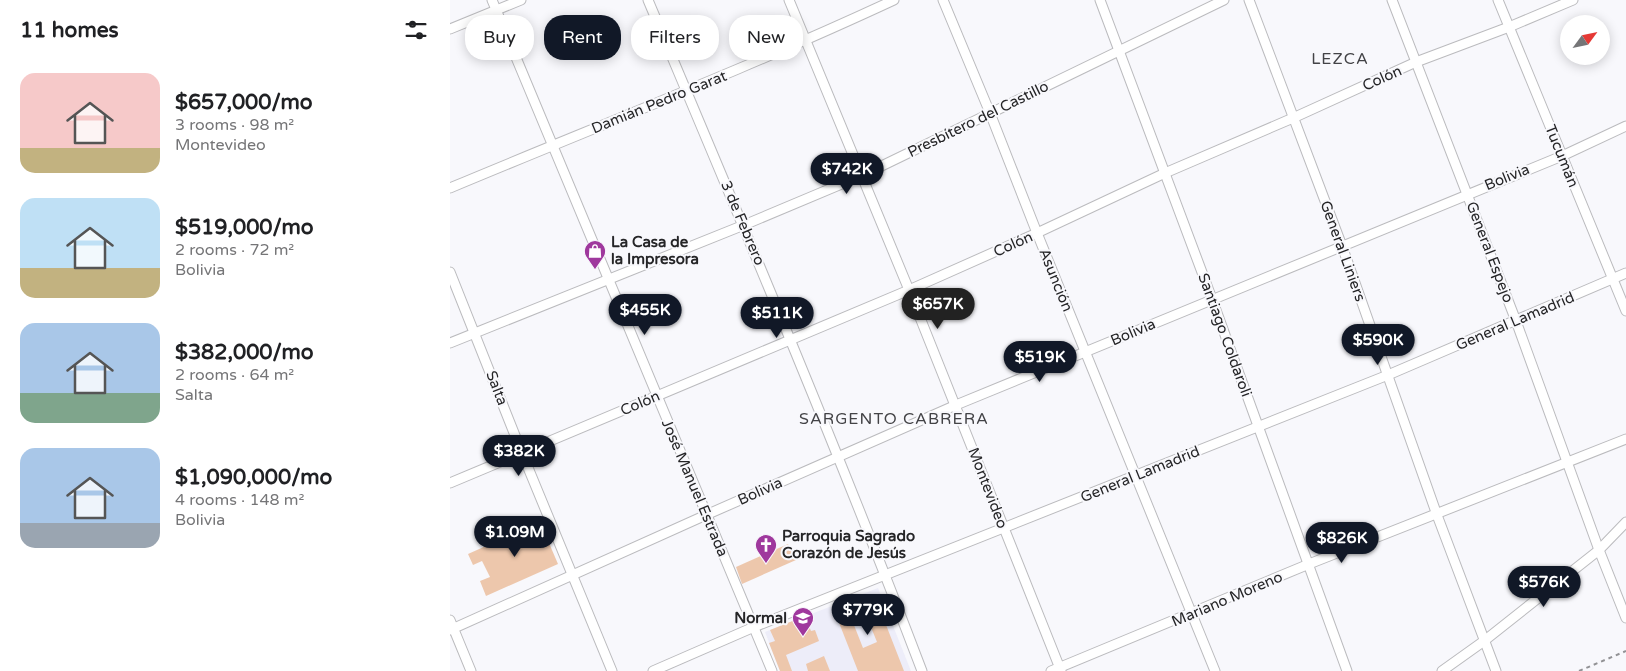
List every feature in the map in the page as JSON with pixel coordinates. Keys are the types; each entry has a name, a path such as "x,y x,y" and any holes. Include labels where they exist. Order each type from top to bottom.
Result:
{"street":[{"name":"José Manuel Estrada","path":"492,0 772,671"},
{"path":"450,29 520,0"},
{"name":"3 de Febrero","path":"648,0 744,225 839,457 922,671"},
{"name":"Montevideo","path":"789,0 910,290 1004,528 1057,670"},
{"name":"Damián Pedro Garat","path":"450,188 806,41 894,0"},
{"name":"Asunción","path":"943,0 1215,671"},
{"name":"Santiago Coldaroli","path":"1100,0 1212,299 1347,671"},
{"name":"Presbítero del Castillo","path":"450,343 863,175 1224,0"},
{"name":"General Liniers","path":"1249,0 1292,118 1342,246 1437,515 1496,671"},
{"name":"General Espejo","path":"1392,0 1468,193 1599,550 1626,618"},
{"name":"Tucumán","path":"1498,0 1626,311"},
{"name":"Colón","path":"450,483 910,290 1165,173 1416,62 1509,27 1573,0"},
{"name":"Bolivia","path":"451,626 573,576 956,405 1468,193 1562,156 1626,126"},
{"name":"Salta","path":"450,272 612,671"},
{"name":"General Lamadrid","path":"653,671 754,627 1388,375 1626,273"},
{"name":"Mariano Moreno","path":"1057,670 1309,564 1626,440"},
{"path":"1442,671 1599,550 1626,522"},
{"path":"451,626 471,671"}],"path":[{"path":"1579,671 1626,651"}],"shaded area":[{"path":"878,588 911,671 780,671 765,632"}],"building":[{"path":"540,522 558,564 486,596 480,581 490,577 482,561 473,565 468,554"},
{"name":"Parroquia Sagrado Corazón de Jesús","path":"788,544 796,560 742,584 736,567"},
{"path":"874,594 904,671 858,671 834,610","holes":["866,615 877,642 863,648 852,620"]},
{"path":"805,616 811,631 815,630 819,641 786,655 792,671 780,671 769,643 775,641 770,630"},
{"path":"824,656 830,671 808,671 806,664"}],"place":[{"name":"La Casa de la Impresora","path":"595,270"},
{"name":"Parroquia Sagrado Corazón de Jesús","path":"766,564"},
{"name":"Normal","path":"803,637"}],"district":[{"name":"LEZCA","path":"1340,59"},
{"name":"SARGENTO CABRERA","path":"894,419"}]}
